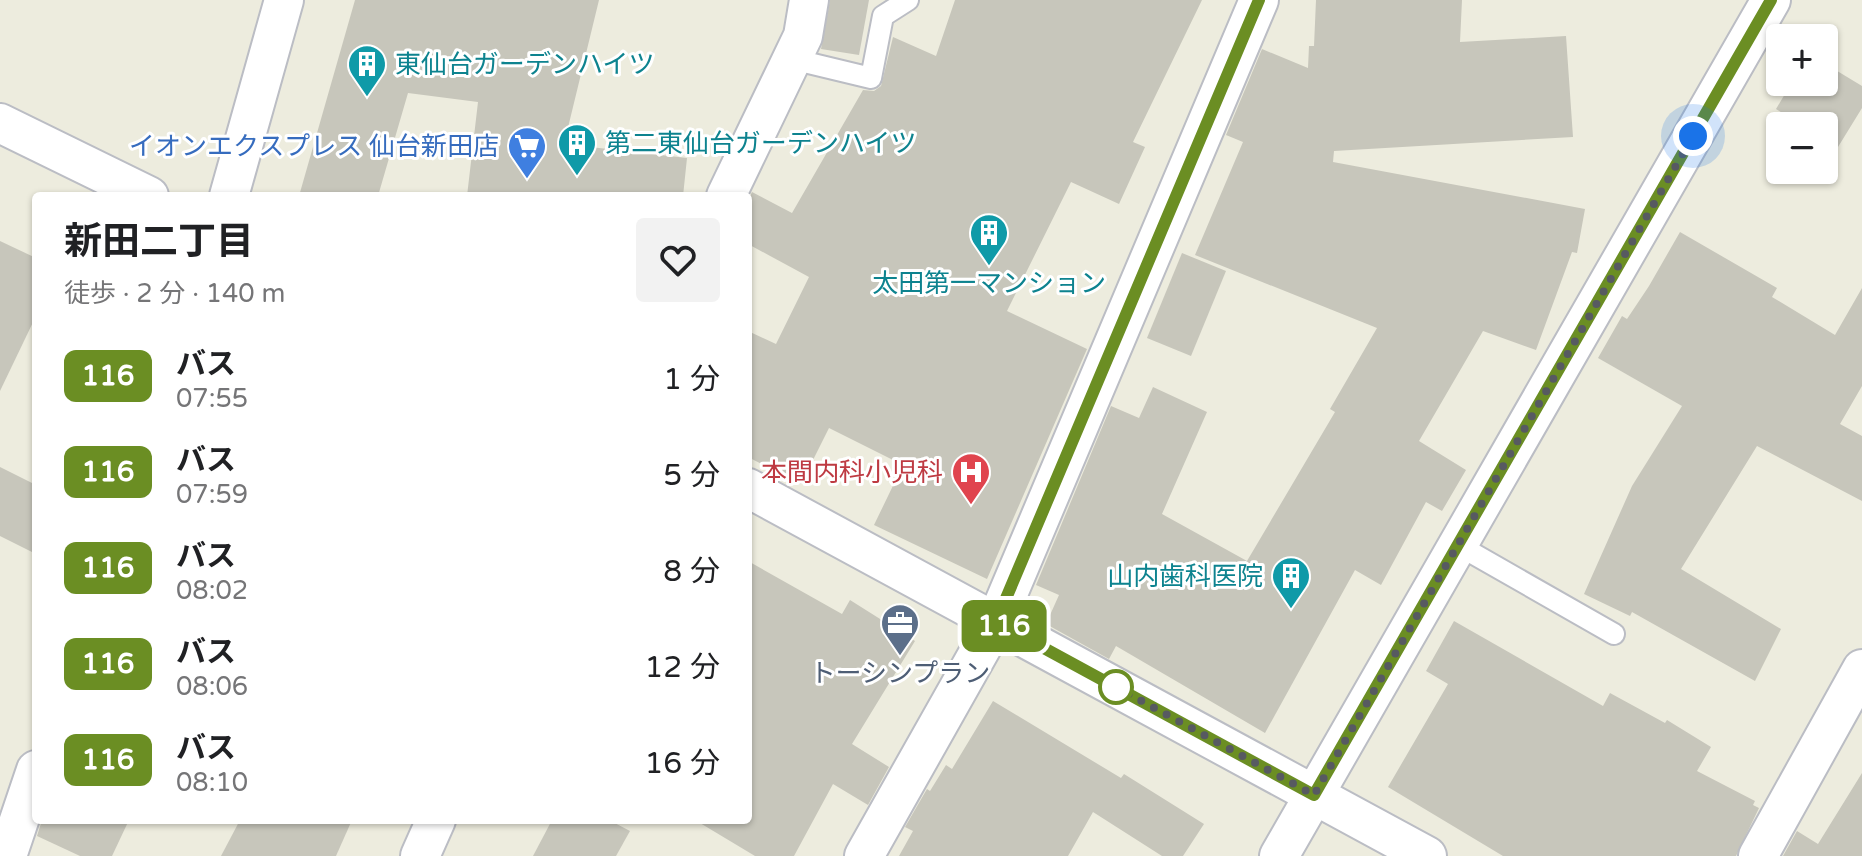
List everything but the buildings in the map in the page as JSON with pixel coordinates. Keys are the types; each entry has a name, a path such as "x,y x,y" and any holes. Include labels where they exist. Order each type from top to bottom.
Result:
{"street":[{"path":"230,192 284,0"},
{"path":"728,192 803,36 809,0"},
{"path":"864,856 996,622 1259,0"},
{"path":"1279,856 1771,0"},
{"path":"0,123 141,192"},
{"path":"752,490 1427,856"},
{"path":"1758,856 1862,669"},
{"path":"7,856 32,782"},
{"path":"420,856 434,824"}],"lane":[{"path":"792,59 871,78 883,16 908,0"},
{"path":"1458,545 1614,634"}],"bus line":[{"name":"116","path":"1259,0 996,622 1314,795 1771,0"}],"place":[{"name":"東仙台ガーデンハイツ","path":"367,98"},
{"name":"第二東仙台ガーデンハイツ","path":"577,177"},
{"name":"イオンエクスプレス 仙台新田店","path":"527,180"},
{"name":"太田第一マンション","path":"989,267"},
{"name":"本間内科小児科","path":"971,506"},
{"name":"山内歯科医院","path":"1291,610"},
{"name":"トーシンプラン","path":"900,657"}],"route":[{"path":"1116,687 1314,795 1693,136"}]}
